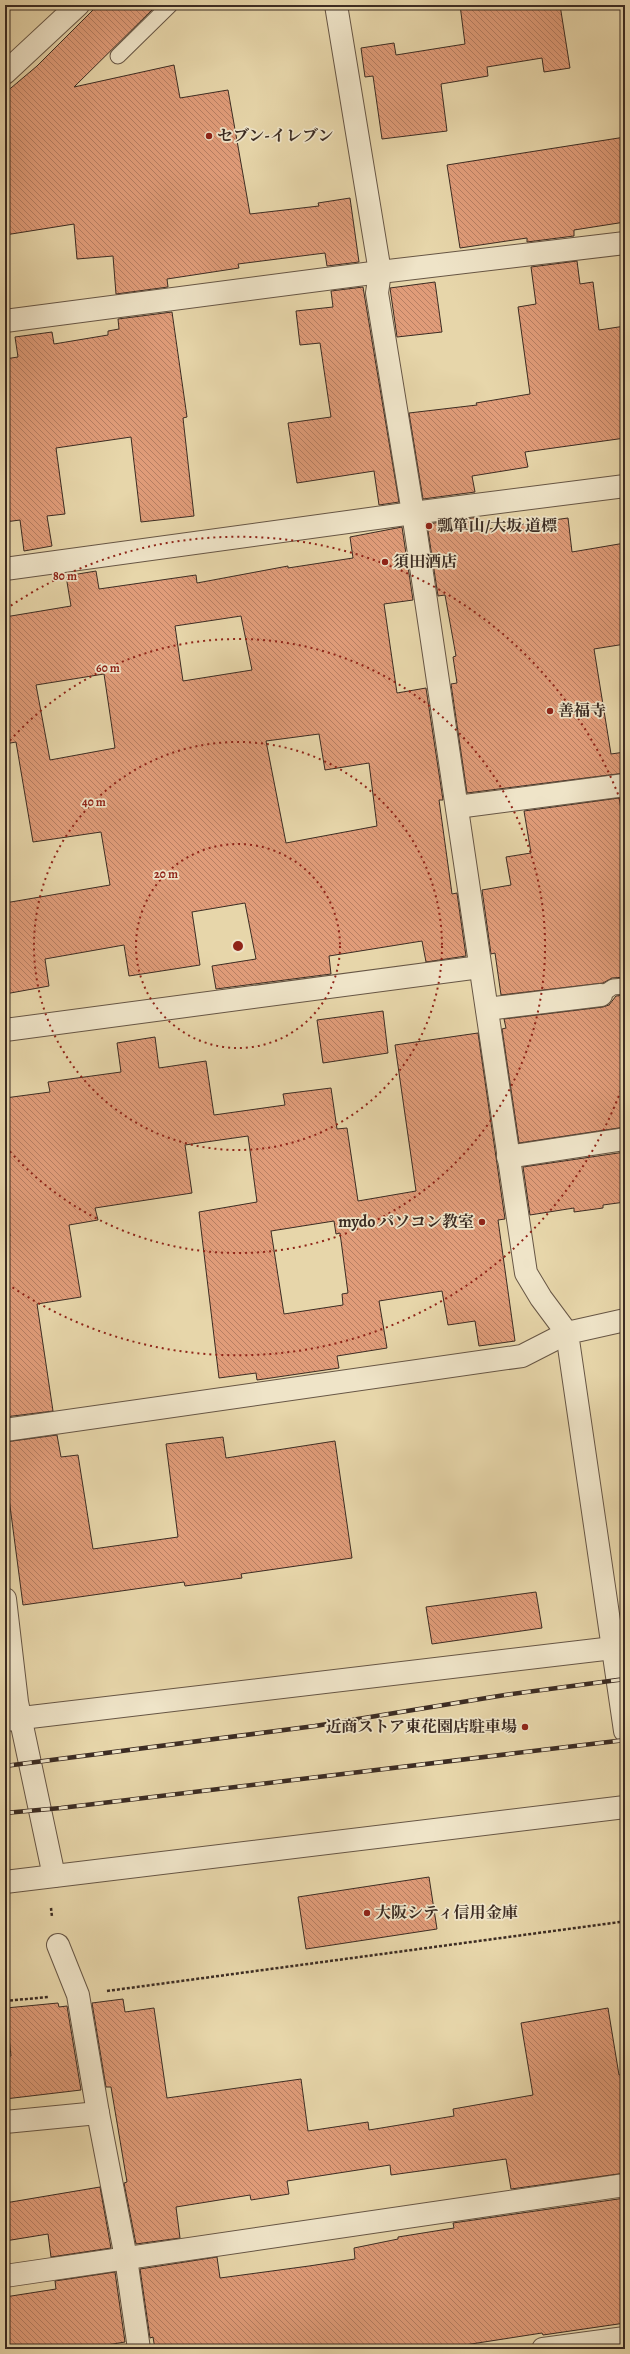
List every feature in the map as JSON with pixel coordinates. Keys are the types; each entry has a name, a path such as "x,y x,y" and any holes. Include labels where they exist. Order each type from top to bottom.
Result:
{"street":[{"path":"5,73 78,5"},
{"path":"336,5 380,272 378,293 413,513 526,1273 541,1298 567,1333 625,1731"},
{"path":"5,321 380,272 625,243"},
{"path":"5,569 413,513 625,486"},
{"path":"457,807 625,786"},
{"path":"5,1030 480,967"},
{"path":"487,1009 601,995"},
{"path":"508,1157 625,1139"},
{"path":"5,1430 522,1356 567,1333 625,1320"},
{"path":"5,1599 13,1719 54,1876"},
{"path":"13,1719 613,1648"},
{"path":"5,1882 625,1806"},
{"path":"58,1945 78,1995 98,2113 126,2258 139,2349"},
{"path":"5,2122 98,2113"},
{"path":"5,2276 625,2185"},
{"path":"543,2349 625,2338"}],"lane":[{"path":"118,56 170,5"},
{"path":"601,995 613,987 625,986"}],"path":[{"path":"5,2001 78,1995 620,1922"}],"building":[{"path":"98,5 157,5 74,87 174,65 180,98 228,90 250,214 319,206 318,203 350,198 359,262 327,266 325,253 238,264 239,268 167,279 168,287 116,294 113,256 77,259 74,224 5,235 5,93 37,66"},
{"path":"460,5 560,5 570,68 544,72 542,58 487,67 488,76 441,84 447,131 382,139 373,76 365,77 361,48 394,43 396,55 465,44"},
{"path":"625,137 625,222 574,230 574,236 527,242 527,238 460,248 447,165"},
{"path":"577,261 580,284 593,282 599,330 625,326 625,438 525,452 528,467 472,476 475,492 423,499 409,413 477,405 476,403 530,394 518,307 536,304 531,267"},
{"path":"435,282 442,332 397,337 390,288"},
{"path":"363,287 399,502 379,505 374,471 297,483 288,423 331,417 320,343 300,345 296,311 333,307 331,291"},
{"path":"172,312 187,417 183,418 194,516 141,522 131,437 56,448 65,514 47,516 52,546 24,551 20,520 5,522 5,359 18,357 15,337 52,332 54,344 108,335 108,331 119,329 118,319"},
{"path":"479,517 481,530 568,518 572,552 625,543 625,644 594,649 611,754 625,752 625,773 467,793 451,684 457,683 453,657 456,656 445,595 438,596 427,524"},
{"path":"402,527 413,600 384,604 397,693 426,688 443,800 439,800 452,894 457,893 466,956 426,962 422,941 329,956 331,974 216,989 212,966 256,959 245,903 192,912 200,965 129,976 124,945 45,959 49,986 5,994 5,903 110,885 101,832 33,842 16,742 5,744 5,617 71,606 66,576 96,571 99,589 196,575 197,583 288,566 288,568 353,558 350,537","holes":["241,616 252,670 183,681 175,626","104,674 115,748 50,760 36,685","319,734 325,770 369,763 377,826 286,843 266,741"]},
{"path":"619,798 625,829 625,977 612,978 603,983 501,995 495,953 491,954 482,890 511,885 506,857 531,853 524,811"},
{"path":"625,995 625,1127 519,1143 502,1029 506,1028 504,1019 603,1007 609,1005 616,996"},
{"path":"383,1011 388,1053 323,1063 317,1020"},
{"path":"478,1033 505,1219 498,1220 515,1341 479,1346 475,1321 448,1325 442,1291 379,1301 387,1348 337,1356 339,1368 257,1380 256,1373 219,1378 199,1212 257,1202 248,1136 185,1145 192,1193 95,1208 98,1220 69,1225 81,1297 37,1304 53,1411 5,1417 5,1237 10,1236 5,1201 5,1098 50,1092 48,1082 121,1072 117,1043 155,1037 159,1068 206,1061 214,1115 285,1105 283,1094 331,1088 337,1129 347,1128 358,1201 416,1191 395,1045","holes":["334,1221 336,1234 340,1233 348,1293 342,1294 343,1305 284,1314 271,1231"]},
{"path":"625,1152 625,1202 603,1205 603,1208 574,1212 574,1208 530,1215 523,1167"},
{"path":"57,1435 61,1457 78,1455 93,1549 178,1537 166,1444 223,1437 226,1458 335,1441 352,1558 241,1574 242,1578 185,1586 184,1582 23,1605 5,1468 5,1442"},
{"path":"536,1592 542,1628 432,1644 426,1607"},
{"name":"大阪シティ信用金庫","path":"429,1877 437,1929 306,1949 298,1897"},
{"path":"123,1999 125,2012 154,2008 167,2098 301,2079 308,2131 368,2122 369,2130 454,2116 453,2109 533,2095 521,2023 608,2008 619,2075 625,2074 625,2173 511,2189 506,2159 391,2175 390,2165 287,2181 289,2194 251,2200 250,2195 176,2207 180,2238 136,2244 124,2183 127,2182 111,2087 106,2087 92,2003"},
{"path":"58,2003 59,2007 67,2006 81,2090 5,2099 5,2057 11,2056 6,2008"},
{"path":"100,2187 111,2248 51,2257 48,2234 5,2241 5,2203"},
{"path":"625,2198 625,2323 543,2335 542,2333 439,2349 155,2349 153,2337 150,2338 140,2269 217,2257 220,2278 309,2266 355,2259 354,2248 398,2239 398,2237 454,2228 453,2223"},
{"path":"115,2272 125,2342 83,2349 5,2349 5,2297 56,2289 55,2281"}],"railway":[{"path":"5,1766 315,1726 505,1695 625,1679"},
{"path":"5,1813 61,1808 625,1740"}],"place":[{"name":"セブン-イレブン","path":"209,136"},
{"name":"瓢箪山/大坂 道標","path":"429,526"},
{"name":"須田酒店","path":"385,562"},
{"name":"善福寺","path":"550,711"},
{"name":"mydo パソコン教室","path":"482,1222"},
{"name":"近商ストア東花園店駐車場","path":"525,1727"},
{"name":"大阪シティ信用金庫","path":"367,1913"}]}
